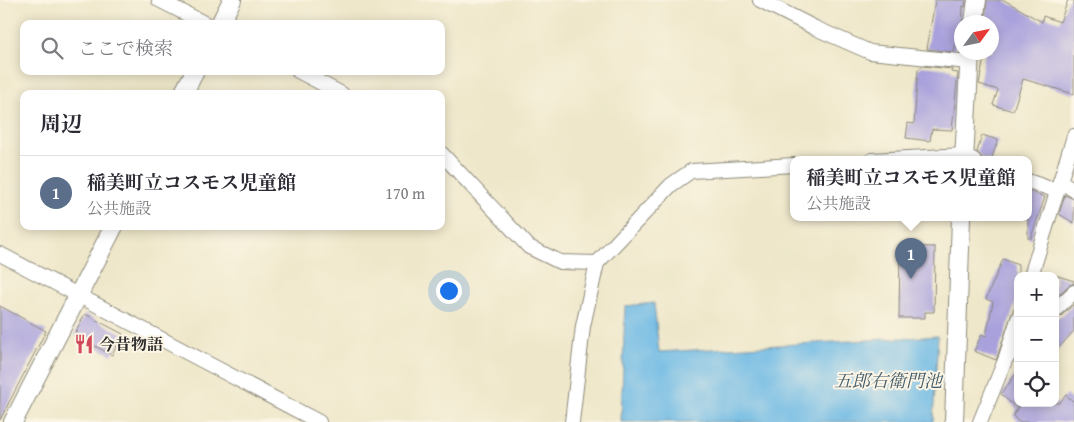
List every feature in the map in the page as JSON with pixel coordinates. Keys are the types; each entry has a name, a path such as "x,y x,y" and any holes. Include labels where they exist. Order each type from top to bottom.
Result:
{"street":[{"path":"159,0 198,20"},
{"path":"222,20 232,0"},
{"path":"760,0 815,28 870,52 954,57"},
{"path":"975,15 978,0"},
{"path":"967,156 969,60"},
{"path":"185,90 193,75"},
{"path":"306,75 334,90"},
{"path":"1032,272 1074,136"},
{"path":"445,157 529,247 560,262 597,263"},
{"path":"572,422 583,326 597,263 670,185 691,171 790,165"},
{"path":"1032,182 1074,190"},
{"path":"954,422 961,221"},
{"path":"13,422 112,230"},
{"path":"0,254 320,422"},
{"path":"1059,306 1074,292"},
{"path":"980,422 1006,358 1014,332"},
{"path":"1006,358 1014,350"}],"water":[{"name":"五郎右衛門池","path":"654,303 659,352 938,336 933,422 621,422 625,306"}],"building":[{"path":"935,0 966,0 965,7 963,6 963,15 954,15 954,52 927,49"},
{"path":"987,0 1004,0 1042,22 1043,16 1060,22 1068,0 1074,0 1074,94 1023,79 1013,111 993,105 998,90 979,84 984,60 999,60 999,15 986,15"},
{"path":"922,66 952,69 951,72 958,73 952,130 932,129 930,141 906,138 908,123 914,124 918,69"},
{"path":"982,135 998,140 992,156 980,156 977,152"},
{"path":"1032,192 1045,197 1031,238 1028,238 1028,221 1032,221"},
{"path":"1065,195 1074,199 1074,223 1059,214"},
{"path":"900,246 935,247 934,312 925,312 925,318 899,318"},
{"path":"1003,259 1018,265 1018,272 1014,272 1014,308 996,360 974,351 982,334 986,336 993,302 986,299"},
{"path":"1059,276 1074,281 1074,283 1059,294"},
{"path":"1074,304 1074,331 1059,348 1059,317"},
{"path":"0,306 46,331 0,420"},
{"path":"85,314 123,334 112,355 74,335"},
{"path":"1014,376 1014,406 1001,394"},
{"path":"1066,395 1074,402 1074,422 1019,422 1013,416 1017,409 1015,407 1059,407 1059,403"}],"place":[{"name":"稲美町立コスモス児童館","path":"911,279"},
{"name":"今昔物語","path":"84,344"}]}
